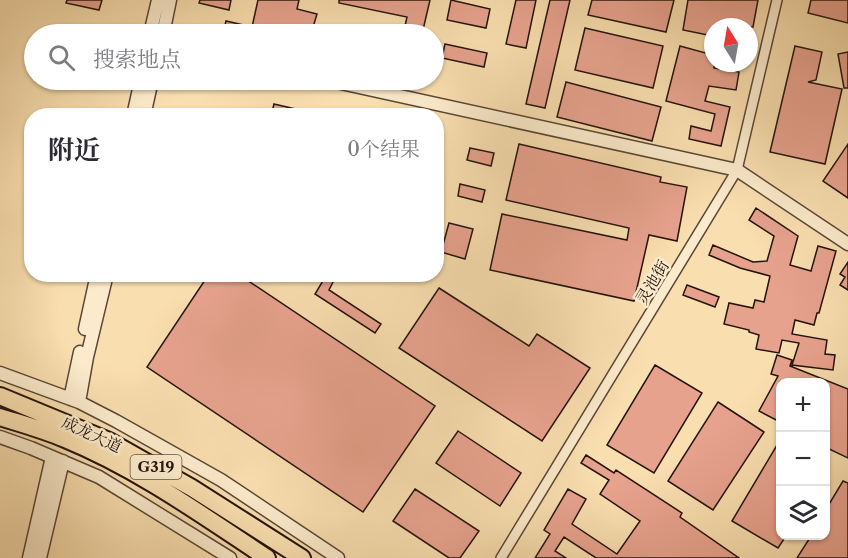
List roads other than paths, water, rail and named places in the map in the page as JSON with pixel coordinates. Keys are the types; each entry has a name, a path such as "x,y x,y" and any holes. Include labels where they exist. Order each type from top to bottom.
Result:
{"highway":[{"name":"成龙大道","path":"0,396 109,441 192,488 302,558"},
{"name":"成龙大道","path":"0,417 64,439 132,472 180,500 267,558"}],"street":[{"path":"152,24 158,0"},
{"path":"165,24 170,0"},
{"name":"灵池街","path":"501,558 737,171 777,0"},
{"path":"135,108 139,90"},
{"path":"146,108 150,90"},
{"path":"372,90 737,171 848,244"},
{"path":"74,400 96,282"},
{"path":"74,400 87,357 104,282"},
{"path":"0,373 74,400 116,421 221,480 338,558"},
{"path":"0,437 99,477 230,558"},
{"path":"30,558 57,459"},
{"path":"40,558 57,459"}]}
